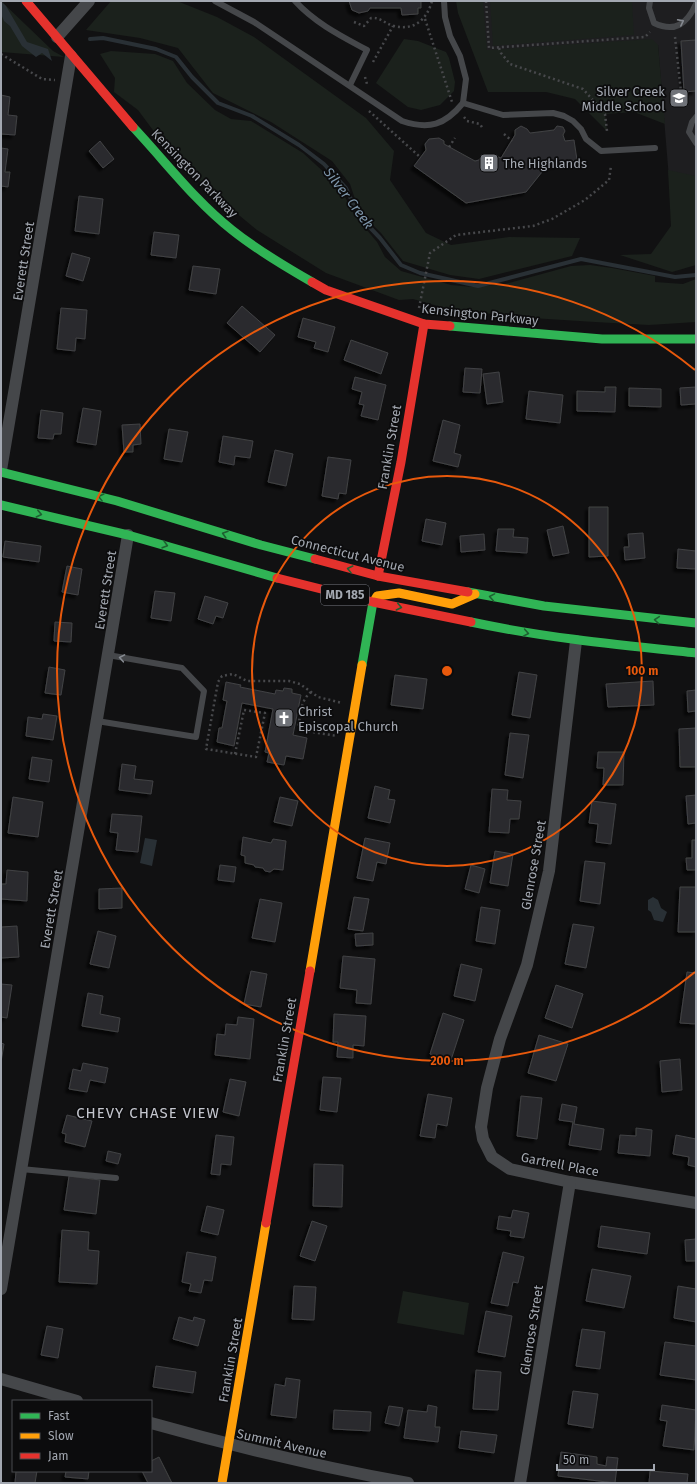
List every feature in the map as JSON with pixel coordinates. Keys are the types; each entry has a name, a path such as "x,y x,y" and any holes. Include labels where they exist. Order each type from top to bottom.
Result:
{"street":[{"name":"Kensington Parkway","path":"26,1 122,115 201,201 232,230 272,259 326,290 424,324 602,340 696,339"},
{"path":"57,37 89,1"},
{"name":"Everett Street","path":"1,471 71,56"},
{"name":"Franklin Street","path":"376,580 401,462 424,324"},
{"name":"Connecticut Avenue","path":"1,471 117,501 376,580 589,612 696,623"},
{"name":"MD 185","path":"1,505 128,535 373,602 527,634 576,641 696,653"},
{"name":"Everett Street","path":"1,1289 128,535"},
{"path":"299,583 313,579 360,588"},
{"path":"373,602 377,596 398,593 452,604 475,594"},
{"name":"Franklin Street","path":"222,1483 373,602"},
{"name":"Glenrose Street","path":"487,1088 500,1039 528,965 549,871 576,641"},
{"name":"Gartrell Place","path":"487,1088 481,1127 483,1139 492,1158 510,1169 570,1182 696,1203"},
{"name":"Glenrose Street","path":"520,1483 570,1182"},
{"path":"1,1379 74,1400"},
{"name":"Summit Avenue","path":"152,1423 229,1445 341,1471 408,1483"}],"lane":[{"path":"215,1 254,22 402,121 415,125 429,126 442,122 454,114 463,103 466,79 460,56 448,30 444,1"},
{"path":"295,1 305,12 324,26 367,50 350,85"},
{"path":"650,1 649,8 654,23 665,28 679,24 690,18 696,4"},
{"path":"463,103 503,115 553,113 564,116 573,121 581,129 586,138 601,152 655,148"},
{"path":"696,117 692,122 690,132 696,143"},
{"path":"97,721 196,737 204,691 182,668 108,655"},
{"path":"22,1169 116,1178"}],"path":[{"path":"354,22 364,26 371,18 378,17 393,26 410,27 425,19 432,1"},
{"path":"486,1 489,48 645,37 650,32"},
{"path":"425,19 453,105"},
{"path":"371,66 393,26"},
{"path":"676,37 682,101"},
{"path":"499,48 500,53 510,64 584,89 604,114 607,131"},
{"path":"1,54 42,79 67,81"},
{"path":"367,73 365,78 367,84"},
{"path":"367,108 420,157"},
{"path":"464,117 467,121 480,124 483,129"},
{"path":"504,134 512,141"},
{"path":"449,147 455,138"},
{"path":"419,309 430,253 456,235 533,226 552,219 585,200 609,180 611,166"},
{"path":"235,754 244,710 265,713 256,758 206,749 218,682 222,676 233,674 247,681 289,681 300,684 311,692 328,700 355,705"},
{"path":"311,692 304,697 302,702 298,727 300,730 349,737"}],"shaded area":[{"path":"1,1 53,51 64,57 1,52"},
{"path":"1,1 6,6 27,42 48,49 52,61 42,53 36,57 22,46 10,26 4,21 1,14"},
{"path":"111,1 177,1 217,17 254,37 366,118 394,151 390,180 426,233 451,245 509,237 580,238 572,256 479,279 450,275 403,261 381,233 359,211 350,184 332,161 271,122 213,93 178,48 140,38 86,30"},
{"path":"456,1 483,1 487,50 652,39 658,45 665,124 634,112 605,114 607,131 575,99 546,92 488,92 458,13"},
{"name":"Silver Creek Middle School","path":"470,1 696,1 696,202 671,203 658,45 485,54"},
{"path":"490,1 632,1 634,35 493,46"},
{"path":"404,39 418,41 446,52 455,82 454,91 440,105 421,110 408,107 376,83"},
{"path":"111,51 155,54 173,61 187,83 215,110 231,119 251,121 303,153 327,175 344,195 355,216 377,242 385,257 401,271 451,285 473,287 505,284 571,266 590,265 655,276 655,282 683,284 696,279 696,322 649,325 595,322 516,317 445,308 413,299 399,300 326,273 257,230 211,192 161,141 138,110 114,92 115,78 100,54"},
{"path":"668,170 696,176 696,265 672,272 620,255 651,254 671,226"},
{"path":"145,838 157,840 152,866 140,863"},
{"path":"653,897 658,900 661,908 667,912 663,922 654,920 651,912 648,910 648,900"},
{"path":"403,1291 469,1303 464,1335 397,1323"}],"building":[{"path":"349,1 421,1 421,8 418,8 418,14 402,15 401,8 370,8 368,11 359,13 352,10"},
{"name":"Silver Creek Middle School","path":"696,40 696,91 684,92 681,41"},
{"path":"1,95 10,97 8,115 17,116 15,135 1,134"},
{"name":"The Highlands","path":"521,126 527,129 530,133 554,130 557,126 563,127 565,131 563,135 565,141 574,140 577,160 546,167 526,192 466,203 414,166 426,150 425,144 429,139 439,138 444,141 444,144 475,161 479,160 481,157 493,155 501,158 515,135 515,130"},
{"path":"100,141 114,159 103,168 89,151"},
{"path":"1,148 8,149 5,172 10,172 8,187 1,186"},
{"path":"79,196 103,199 99,234 75,231"},
{"path":"154,232 179,235 176,258 151,255"},
{"path":"72,253 90,258 83,281 66,276"},
{"path":"193,266 220,269 216,294 189,290"},
{"path":"242,306 275,335 260,352 227,323"},
{"path":"61,308 87,310 85,339 76,338 75,351 57,349"},
{"path":"303,318 335,327 328,352 314,348 316,342 298,337"},
{"path":"351,340 388,353 381,374 344,360"},
{"path":"465,368 482,369 480,393 463,392"},
{"path":"499,372 503,402 487,404 483,374"},
{"path":"355,377 386,385 378,420 361,416 364,405 359,404 362,392 352,389"},
{"path":"605,387 616,387 615,412 577,411 577,391 605,392"},
{"path":"696,387 696,404 681,405 680,388"},
{"path":"629,388 661,389 661,407 629,406"},
{"path":"529,391 563,395 560,423 526,419"},
{"path":"83,408 101,411 96,445 77,442"},
{"path":"41,410 63,413 61,434 54,434 53,439 38,438"},
{"path":"443,420 460,425 454,453 461,455 458,467 433,461"},
{"path":"140,424 141,444 133,445 133,452 124,452 122,425"},
{"path":"169,429 188,432 182,462 164,459"},
{"path":"223,436 253,441 250,458 235,456 234,465 219,462"},
{"path":"275,450 293,454 286,486 268,482"},
{"path":"328,457 351,460 346,494 339,493 338,499 322,496"},
{"path":"589,507 608,507 608,556 589,557"},
{"path":"426,519 446,523 442,545 422,541"},
{"path":"563,526 569,553 553,556 547,530"},
{"path":"498,529 514,529 513,537 528,538 527,553 496,551"},
{"path":"643,533 645,558 625,560 624,547 629,547 628,534"},
{"path":"484,534 485,550 461,552 460,536"},
{"path":"5,541 41,546 39,562 3,557"},
{"path":"678,549 696,551 696,569 677,568"},
{"path":"67,566 82,569 78,595 62,592"},
{"path":"155,591 175,593 171,621 151,618"},
{"path":"205,596 228,603 223,618 216,616 213,624 198,619"},
{"path":"55,622 72,623 71,642 54,641"},
{"path":"49,667 65,670 61,695 45,693"},
{"path":"519,672 537,675 530,718 512,715"},
{"path":"395,675 427,679 423,709 391,705"},
{"path":"653,681 654,705 608,707 606,684"},
{"name":"Christ Episcopal Church","path":"226,682 241,685 240,687 275,694 276,690 283,691 284,688 292,689 292,693 301,695 293,735 307,738 303,759 286,756 284,765 267,762 269,753 265,752 273,709 242,703 234,746 217,742 219,728 222,728 227,701 223,700"},
{"path":"696,690 696,711 688,712 687,691"},
{"path":"43,714 57,716 53,740 26,736 28,717 42,719"},
{"path":"696,728 696,767 680,767 679,729"},
{"path":"510,733 529,735 523,778 505,775"},
{"path":"598,752 624,752 623,785 603,785 604,768 597,768"},
{"path":"32,757 52,760 49,782 29,779"},
{"path":"122,764 136,766 134,779 153,781 151,794 119,790"},
{"path":"375,786 390,790 388,799 395,800 390,823 368,818"},
{"path":"492,789 508,790 507,800 521,801 519,819 510,819 509,833 489,832"},
{"path":"696,795 696,823 688,824 686,796"},
{"path":"13,797 43,802 38,837 8,833"},
{"path":"280,797 298,801 292,826 274,822"},
{"path":"592,801 616,804 611,844 596,842 598,824 589,823"},
{"path":"112,814 142,816 138,852 116,850 118,833 110,832"},
{"path":"243,837 271,843 273,839 286,841 283,870 274,869 270,872 265,871 263,868 245,863 245,856 241,855"},
{"path":"365,838 390,843 386,864 377,862 373,881 357,878"},
{"path":"692,840 696,840 696,870 687,870 686,858 692,858"},
{"path":"495,851 513,854 508,886 490,883"},
{"path":"585,861 605,863 600,904 580,901"},
{"path":"220,865 236,867 234,882 218,880"},
{"path":"471,865 485,869 479,893 465,889"},
{"path":"7,870 28,872 27,901 1,899 1,884 6,884"},
{"path":"680,887 696,887 696,932 678,932"},
{"path":"122,888 122,908 99,909 99,889"},
{"path":"354,897 369,899 363,931 348,929"},
{"path":"260,899 282,903 275,942 252,938"},
{"path":"481,907 500,910 495,944 476,941"},
{"path":"573,924 594,927 586,968 565,964"},
{"path":"17,926 19,957 1,958 1,927"},
{"path":"98,931 116,936 109,968 90,964"},
{"path":"373,933 373,945 356,946 355,934"},
{"path":"343,956 375,959 371,1004 356,1003 357,990 340,988"},
{"path":"461,964 482,969 475,1001 454,996"},
{"path":"251,971 267,974 261,1007 244,1004"},
{"path":"687,972 696,973 696,1024 680,1023"},
{"path":"1,984 12,985 7,1018 1,1017"},
{"path":"556,985 583,994 572,1028 545,1018"},
{"path":"88,993 103,996 100,1014 120,1018 118,1032 82,1026"},
{"path":"443,1013 464,1020 451,1060 430,1054"},
{"path":"334,1014 366,1016 364,1046 353,1045 353,1058 337,1057 338,1042 333,1042"},
{"path":"238,1017 254,1019 250,1059 215,1055 217,1034 225,1035 226,1024 237,1025"},
{"path":"539,1035 568,1044 556,1081 528,1073"},
{"path":"1,1043 4,1044 1,1062"},
{"path":"680,1059 682,1090 662,1092 660,1061"},
{"path":"83,1063 108,1068 105,1083 90,1080 87,1092 69,1089 73,1069 81,1071"},
{"path":"323,1077 341,1078 337,1112 320,1110"},
{"path":"230,1079 246,1082 239,1116 223,1112"},
{"path":"428,1094 452,1098 447,1126 437,1124 435,1138 420,1136"},
{"path":"521,1096 542,1098 537,1139 517,1136"},
{"path":"562,1104 577,1107 574,1124 604,1129 601,1150 569,1145 573,1122 559,1120"},
{"path":"67,1115 92,1121 85,1147 65,1142 66,1134 62,1133"},
{"path":"636,1128 652,1130 650,1156 618,1153 620,1135 636,1136"},
{"path":"216,1135 234,1137 231,1165 221,1164 220,1175 211,1174"},
{"path":"676,1135 696,1139 696,1167 688,1165 689,1157 673,1154"},
{"path":"108,1151 121,1154 118,1164 106,1161"},
{"path":"314,1164 343,1165 342,1207 313,1206"},
{"path":"69,1176 100,1180 96,1214 64,1210"},
{"path":"207,1206 224,1210 218,1235 201,1231"},
{"path":"513,1210 529,1213 524,1238 510,1236 511,1231 497,1229 499,1216 511,1218"},
{"path":"312,1221 327,1226 315,1261 300,1256"},
{"path":"601,1226 650,1233 647,1254 598,1247"},
{"path":"62,1230 89,1232 88,1250 99,1251 97,1284 59,1282"},
{"path":"696,1239 696,1261 686,1261 685,1240"},
{"path":"187,1252 216,1257 212,1281 204,1280 201,1293 189,1291 191,1284 182,1282"},
{"path":"503,1252 524,1257 518,1283 513,1282 508,1306 491,1303"},
{"path":"592,1269 631,1276 624,1308 586,1301"},
{"path":"294,1286 316,1287 314,1320 292,1319"},
{"path":"678,1286 696,1289 696,1322 674,1318"},
{"path":"486,1311 512,1316 505,1357 478,1352"},
{"path":"179,1317 193,1321 194,1317 205,1320 198,1346 173,1339"},
{"path":"47,1326 63,1329 58,1358 41,1355"},
{"path":"582,1329 605,1332 600,1369 576,1366"},
{"path":"665,1342 696,1346 696,1380 660,1375"},
{"path":"156,1366 196,1372 193,1393 153,1387"},
{"path":"476,1370 501,1372 498,1410 473,1409"},
{"path":"286,1378 300,1380 296,1418 271,1415 275,1384 285,1386"},
{"path":"573,1391 598,1394 593,1428 568,1424"},
{"path":"428,1405 437,1407 435,1427 440,1427 438,1442 404,1438 408,1410 427,1412"},
{"path":"662,1405 696,1410 694,1450 663,1446 667,1421 660,1420"},
{"path":"389,1406 403,1408 399,1426 385,1423"},
{"path":"334,1410 371,1412 370,1431 333,1429"},
{"path":"461,1431 497,1435 494,1453 459,1448"},
{"path":"561,1452 597,1457 597,1464 606,1466 607,1457 618,1458 615,1483 558,1476"},
{"path":"159,1457 172,1483 148,1483 142,1472 152,1472 152,1460"},
{"path":"650,1471 688,1474 687,1483 649,1483"},
{"path":"16,1472 37,1472 35,1483 15,1483"},
{"path":"66,1472 89,1472 88,1479 65,1477"}],"waterway":[{"name":"Silver Creek","path":"90,39 103,38 156,49 176,57 192,77 218,103 252,116 299,145 324,164 346,188 358,215 380,238 401,265 420,273 478,286 581,259 675,277 696,275"}],"traffic: fast":[{"path":"133,127 193,194 218,219 261,251 312,282"},
{"path":"450,326 602,339 696,339"},
{"path":"1,472 117,501 261,545 315,559"},
{"path":"1,505 128,535 277,578"},
{"path":"468,592 544,606 696,623"},
{"path":"362,665 373,602"},
{"path":"471,622 555,637 696,653"}],"traffic: slow":[{"path":"374,601 377,596 399,593 452,604 475,594"},
{"path":"310,971 362,665"},
{"path":"222,1483 266,1223"}],"traffic: jam":[{"path":"26,1 133,127"},
{"path":"312,282 326,290 424,324 450,326"},
{"path":"378,576 401,462 424,324"},
{"path":"315,559 378,576 468,592"},
{"path":"277,578 373,602 471,622"},
{"path":"266,1223 310,971"}],"place":[{"name":"Silver Creek Middle School","path":"679,98"},
{"name":"The Highlands","path":"489,163"},
{"name":"Christ Episcopal Church","path":"284,718"}],"district":[{"name":"CHEVY CHASE VIEW","path":"148,1113"}]}
